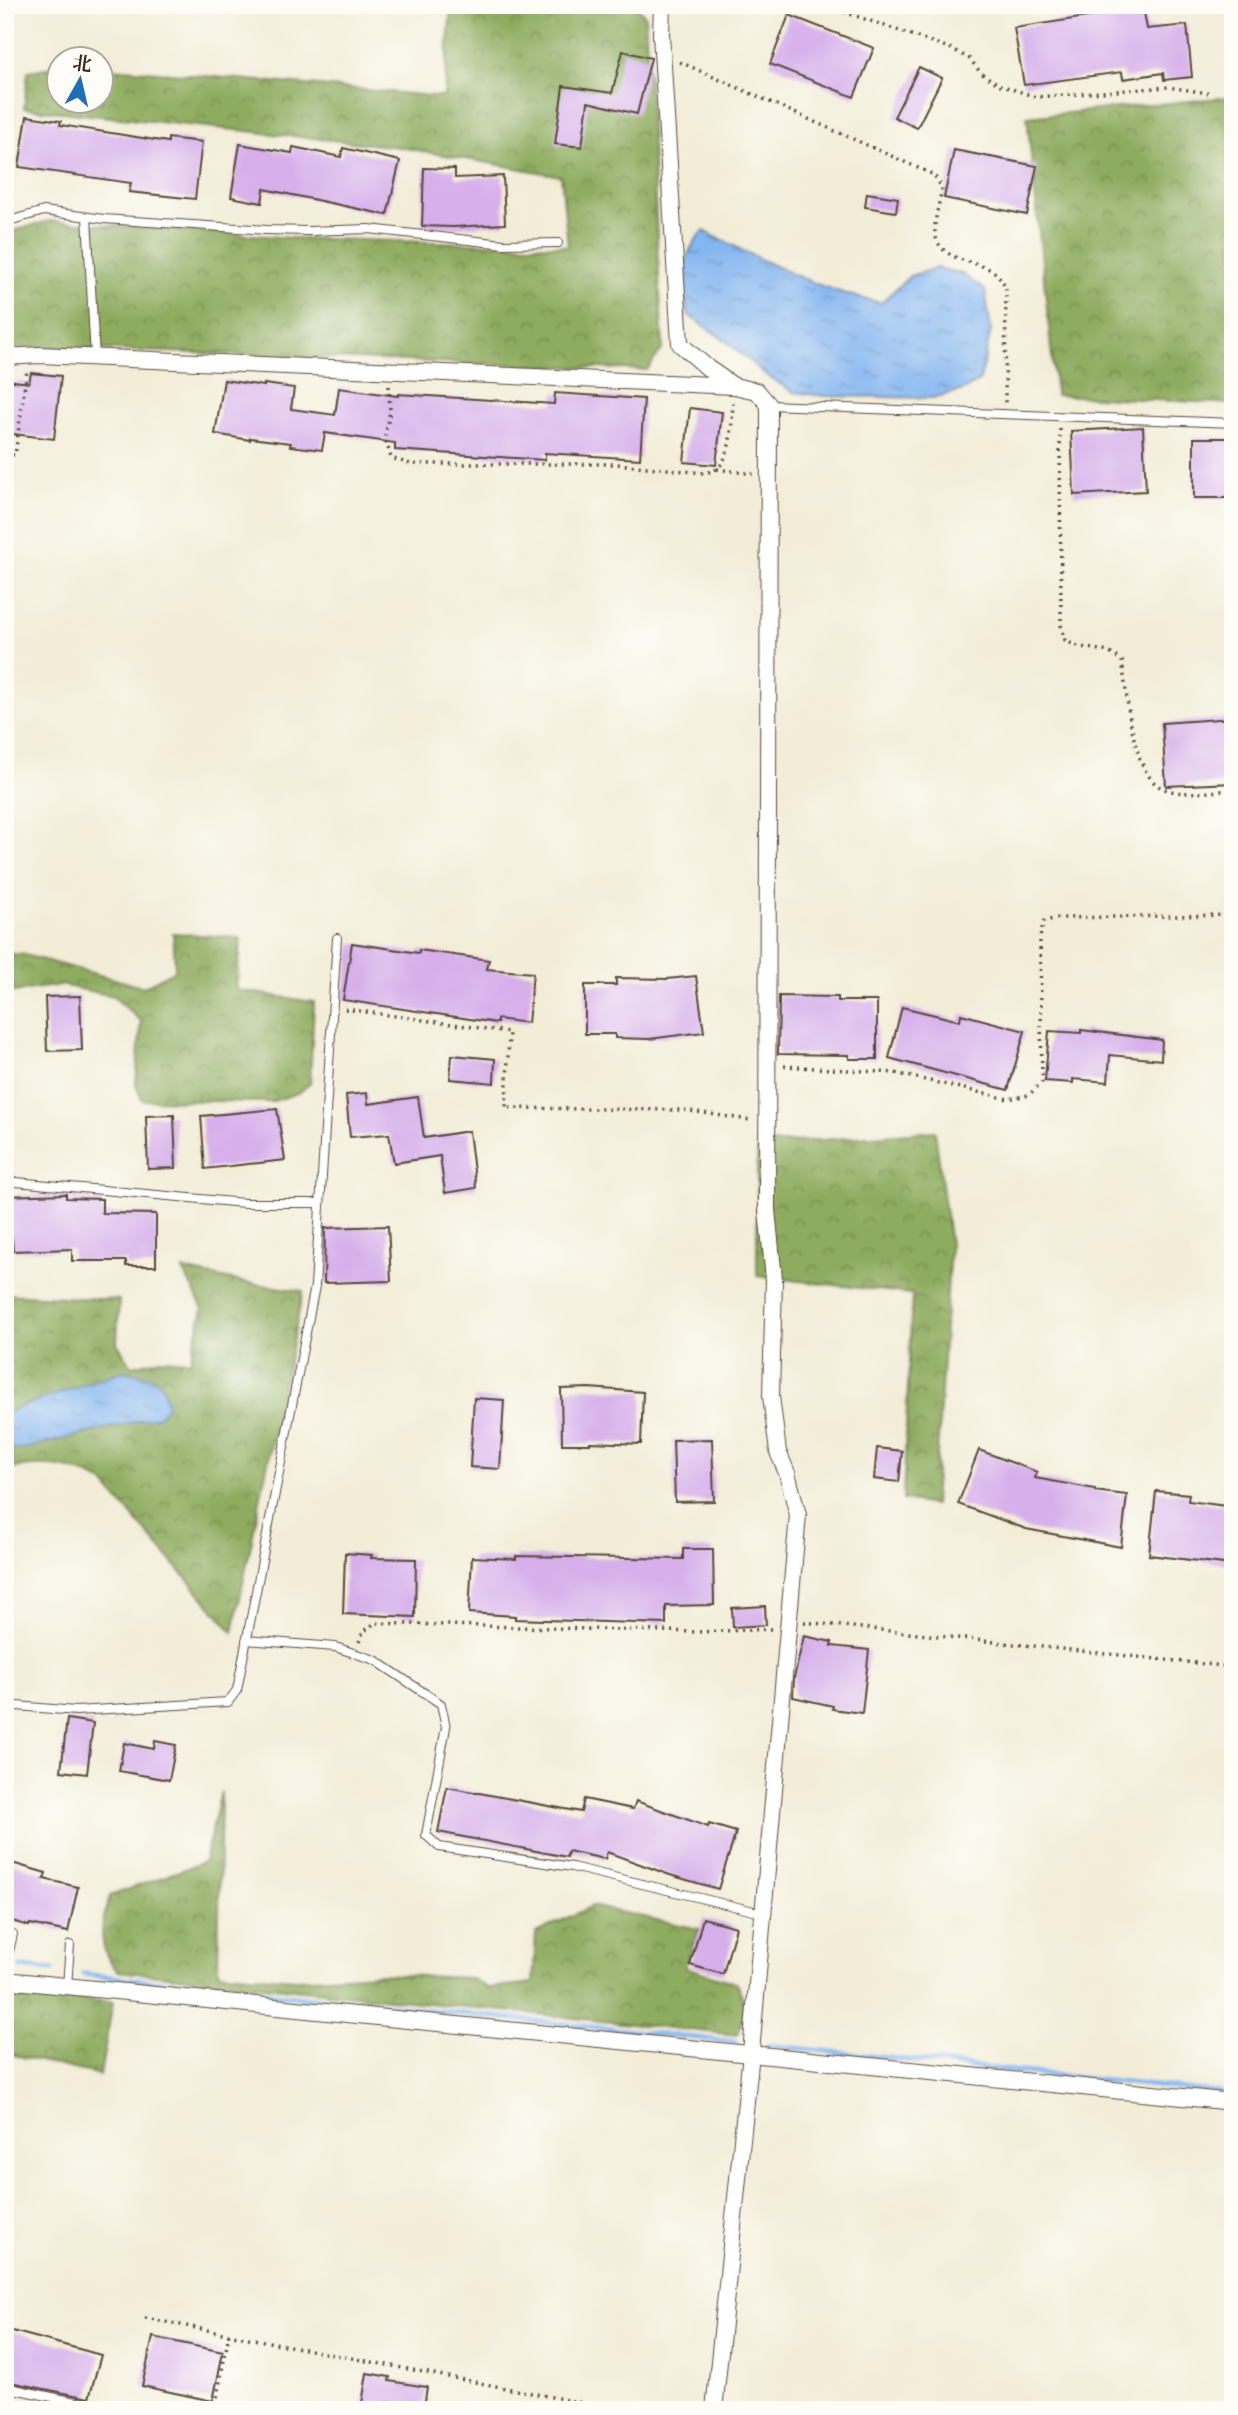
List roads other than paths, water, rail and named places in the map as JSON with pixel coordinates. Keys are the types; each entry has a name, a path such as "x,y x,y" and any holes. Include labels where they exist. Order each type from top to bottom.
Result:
{"street":[{"path":"662,5 662,54 680,344 734,386"},
{"path":"5,357 95,358 734,386 757,391 769,405 767,1210 774,1279 771,1396 778,1452 787,1473 798,1515 751,2053 714,2410"},
{"path":"5,1980 1233,2102"}],"lane":[{"path":"5,222 44,211 88,217 267,230 369,229 504,244 558,243"},
{"path":"88,217 95,358"},
{"path":"769,405 1233,423"},
{"path":"5,1706 76,1711 228,1702 237,1690 315,1286 337,938"},
{"path":"5,1181 244,1203 320,1203"},
{"path":"246,1640 335,1647 375,1660 441,1704 446,1727 426,1835 439,1847 572,1867 762,1913"},
{"path":"5,1969 13,1934"},
{"path":"67,1986 70,1945"},
{"path":"5,2387 113,2410"}],"water":[{"path":"704,231 812,282 881,303 910,276 936,268 962,274 985,290 991,330 980,380 963,390 932,398 826,396 793,392 766,375 726,341 688,315 684,293 687,259 696,239"},
{"path":"122,1371 149,1376 163,1385 167,1407 159,1416 22,1449 9,1449 5,1446 5,1416 12,1410"}],"waterway":[{"path":"21,1967 53,1970"},
{"path":"83,1974 736,2042"},
{"path":"767,2045 1233,2094"}]}
